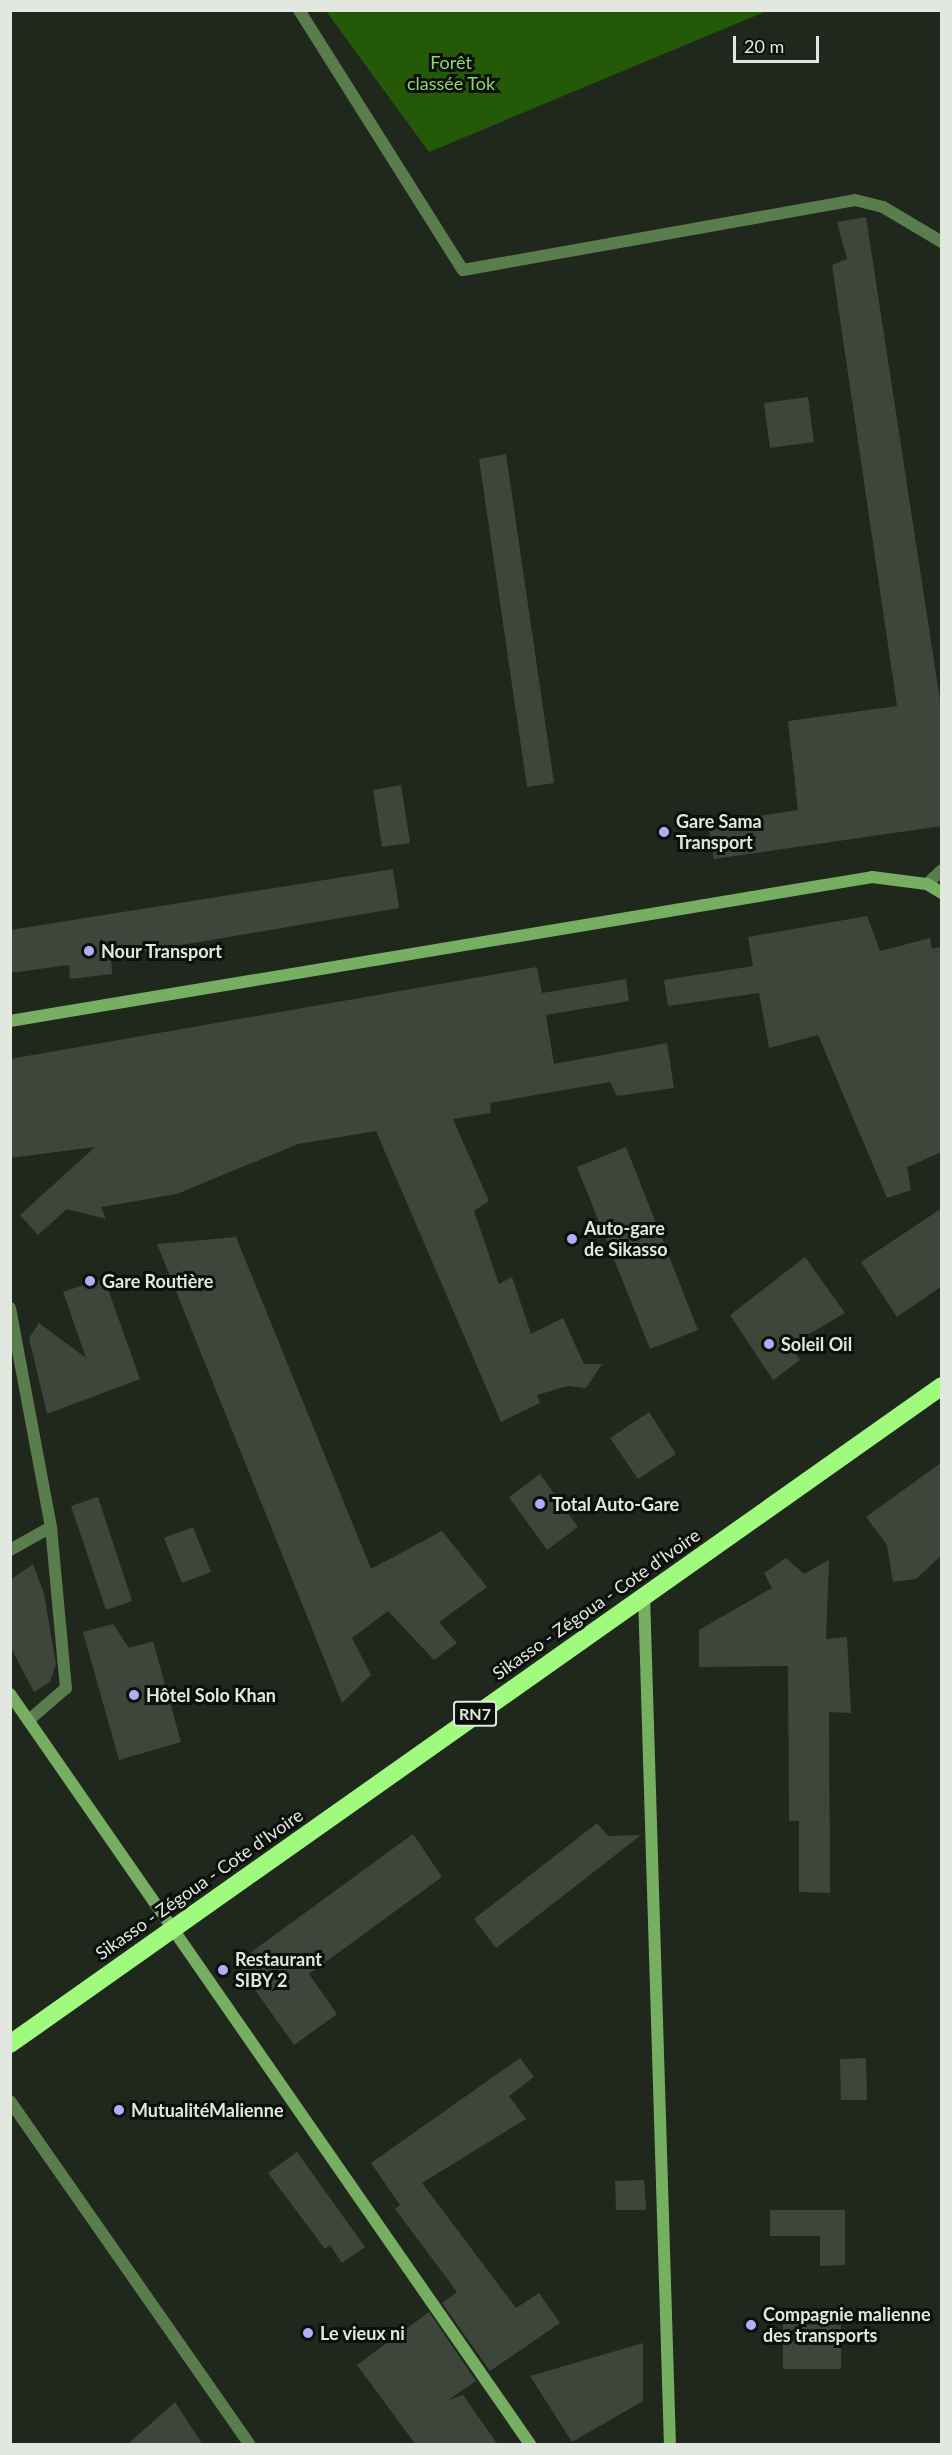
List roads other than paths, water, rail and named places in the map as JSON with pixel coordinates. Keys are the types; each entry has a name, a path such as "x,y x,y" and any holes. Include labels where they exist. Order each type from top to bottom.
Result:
{"highway":[{"name":"Sikasso - Zégoua - Cote d'Ivoire","path":"10,2044 644,1596 940,1391"}],"street":[{"path":"299,10 463,270 855,200 884,207 942,242"},
{"path":"927,884 942,870"},
{"path":"10,1021 872,877 927,884 942,893"},
{"path":"10,1308 51,1527 66,1688 29,1720"},
{"path":"10,1550 51,1527"},
{"path":"644,1596 670,2445"},
{"path":"10,1694 174,1927 531,2445"},
{"path":"10,2101 249,2445"}],"place":[{"name":"Gare Sama Transport","path":"664,832"},
{"name":"Nour Transport","path":"89,951"},
{"name":"Auto-gare de Sikasso","path":"572,1239"},
{"name":"Gare Routière","path":"90,1281"},
{"name":"Soleil Oil","path":"769,1344"},
{"name":"Total Auto-Gare","path":"540,1504"},
{"name":"Hôtel Solo Khan","path":"134,1695"},
{"name":"Restaurant SIBY 2","path":"223,1970"},
{"name":"MutualitéMalienne","path":"119,2110"},
{"name":"Compagnie malienne des transports","path":"751,2325"},
{"name":"Le vieux ni","path":"308,2333"}],"park label":[{"name":"Forêt classée Tok","path":"451,73"}]}
